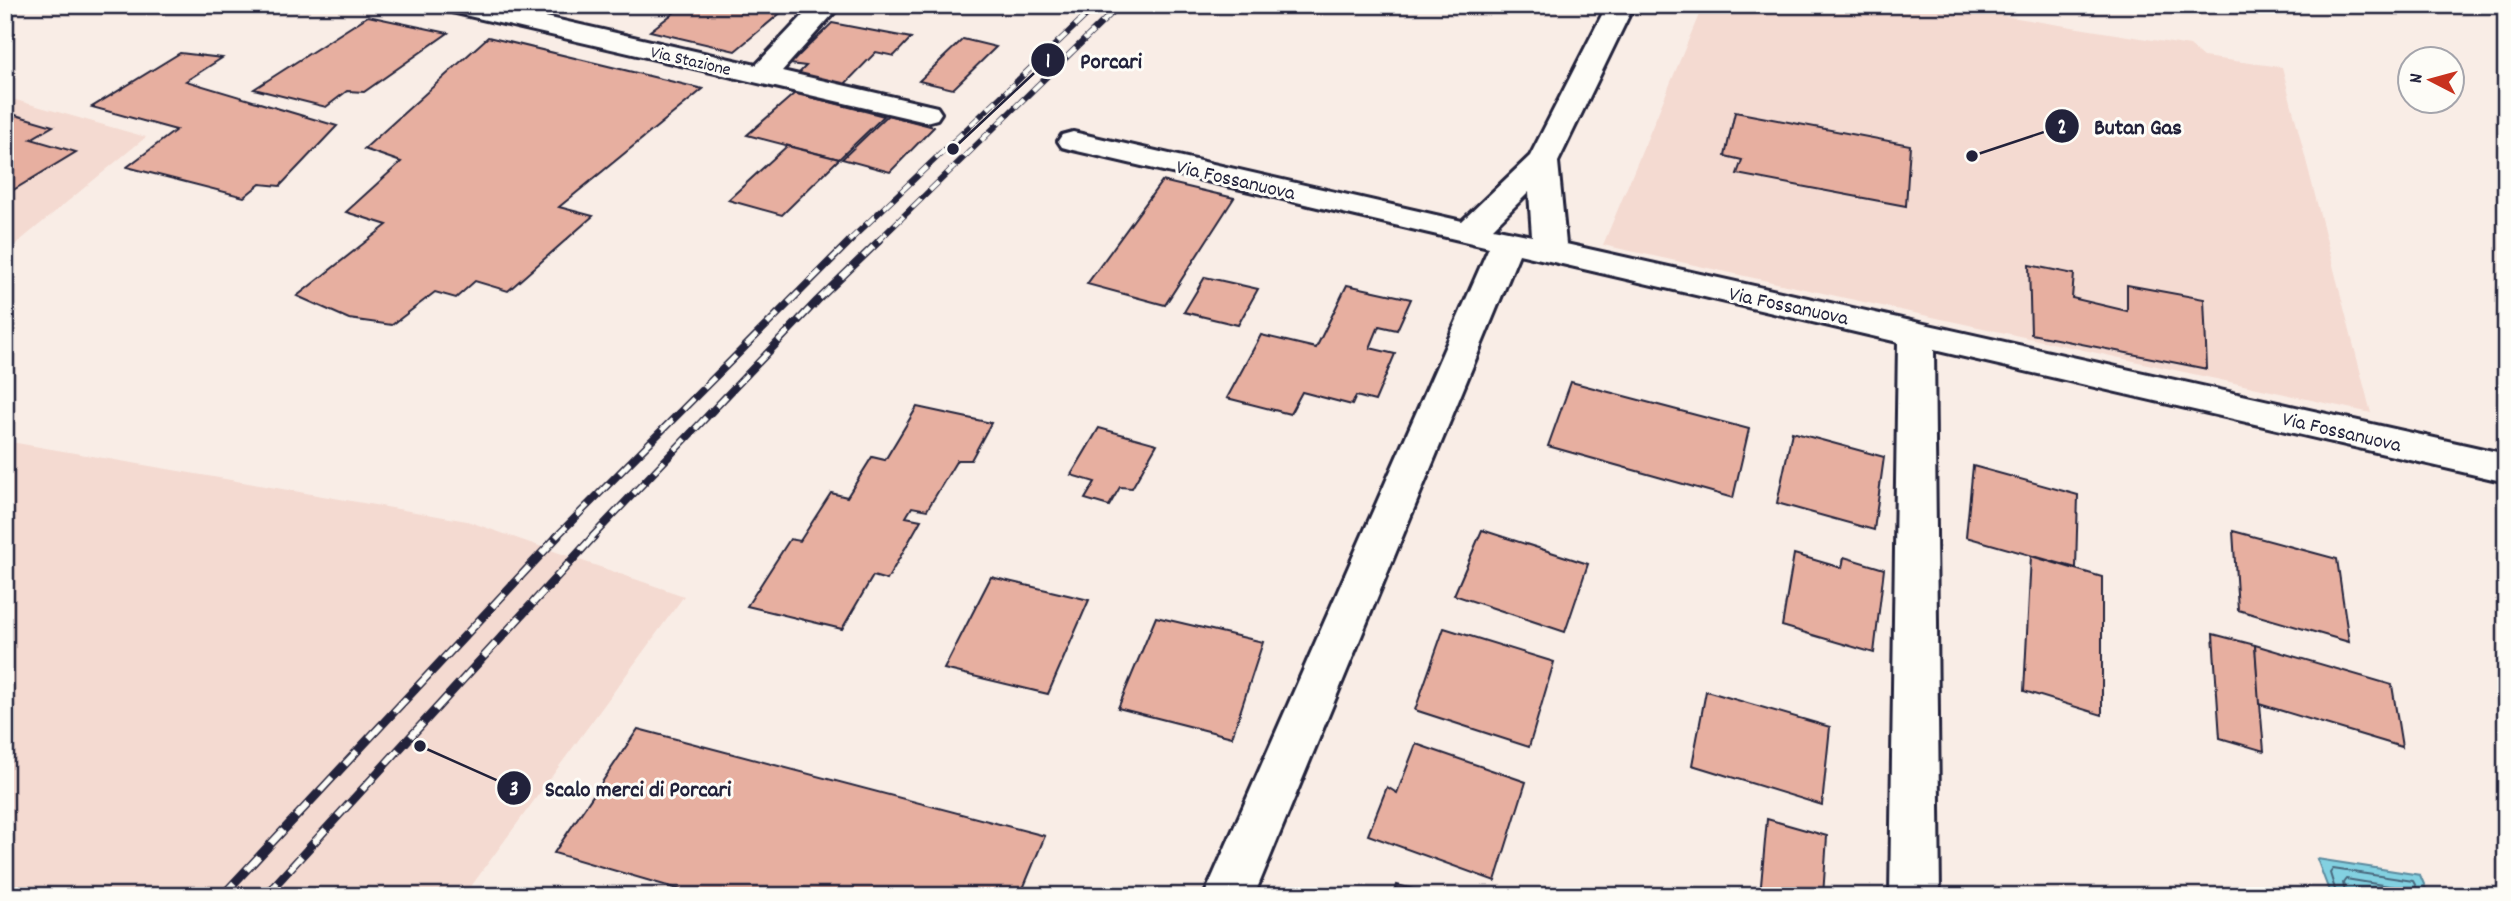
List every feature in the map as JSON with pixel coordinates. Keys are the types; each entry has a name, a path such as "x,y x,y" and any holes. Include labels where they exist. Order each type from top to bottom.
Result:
{"street":[{"name":"Via Stazione","path":"456,5 926,113"},
{"path":"761,77 828,5"},
{"path":"1228,896 1488,239 1543,160 1617,8"},
{"name":"Via Fossanuova","path":"1073,141 1488,239 1916,332 2506,468"},
{"path":"1543,160 1550,253"},
{"path":"1915,896 1916,332"}],"shaded area":[{"path":"1703,5 1936,5 2190,46 2203,57 2282,67 2371,413 1603,245"},
{"path":"5,97 146,137 5,253"},
{"path":"5,441 467,521 684,596 464,896 5,896"}],"water":[{"path":"2317,859 2420,875 2429,896 2331,896"}],"building":[{"path":"522,5 559,5 543,16 515,10"},
{"path":"684,5 790,5 735,51 650,31"},
{"path":"368,16 448,33 364,92 347,91 326,107 254,89"},
{"path":"832,23 911,38 894,56 876,52 842,87 794,78 806,66 790,64"},
{"path":"488,37 703,89 559,207 593,216 508,291 475,281 456,298 435,292 392,325 349,319 297,296 387,225 346,212 401,162 364,149"},
{"path":"963,39 996,47 953,89 919,81"},
{"path":"180,53 222,58 186,81 337,126 280,186 260,184 244,197 127,167 176,130 92,107"},
{"path":"795,93 884,116 839,159 747,135"},
{"path":"5,112 53,126 31,139 76,152 5,195"},
{"path":"1735,112 1910,145 1906,206 1737,174 1742,160 1725,156"},
{"path":"888,115 934,127 890,172 842,159"},
{"path":"787,146 839,159 782,215 728,200"},
{"path":"1162,181 1234,198 1165,305 1087,284"},
{"path":"2029,265 2074,274 2072,298 2127,311 2127,285 2204,299 2207,369 2031,334"},
{"path":"1205,277 1258,289 1238,325 1184,312"},
{"path":"1347,285 1411,299 1397,330 1379,326 1370,348 1395,354 1375,401 1356,396 1352,405 1302,392 1290,414 1227,398 1261,335 1316,348"},
{"path":"1571,382 1749,429 1733,498 1548,446"},
{"path":"917,407 991,423 971,460 957,460 927,510 912,507 906,517 921,520 887,580 873,576 842,629 747,606 790,539 800,541 831,493 847,497 872,457 885,460"},
{"path":"1099,428 1157,444 1132,488 1120,487 1109,506 1085,499 1095,482 1071,475"},
{"path":"1792,432 1884,457 1874,530 1777,503"},
{"path":"1973,466 2078,495 2076,568 1966,537"},
{"path":"1482,530 1588,564 1565,632 1454,595"},
{"path":"2233,531 2337,559 2349,642 2238,610"},
{"path":"1794,554 1842,568 1844,557 1884,569 1874,653 1782,626"},
{"path":"2031,556 2102,577 2102,715 2024,691"},
{"path":"991,577 1089,600 1048,694 944,669"},
{"path":"1156,617 1263,642 1232,737 1118,708"},
{"path":"1444,628 1554,662 1529,747 1415,710"},
{"path":"2213,634 2255,645 2264,751 2220,738"},
{"path":"2255,645 2392,685 2402,747 2259,704"},
{"path":"1706,691 1830,727 1822,805 1692,765"},
{"path":"638,729 1045,836 1020,896 702,896 554,853"},
{"path":"1416,744 1526,782 1495,881 1368,835 1387,787 1397,793"},
{"path":"1767,819 1827,836 1823,896 1760,896"},
{"path":"1397,885 1443,896 1394,896"}],"railway":[{"path":"849,241 1097,5"},
{"path":"878,241 1120,5"},
{"path":"556,537 851,240"},
{"path":"592,537 817,301 880,240"},
{"path":"222,896 558,536"},
{"path":"265,896 594,536"}],"place":[{"name":"Porcari","path":"953,149"},
{"name":"Butan Gas","path":"1972,156"},
{"name":"Scalo merci di Porcari","path":"420,746"}]}
